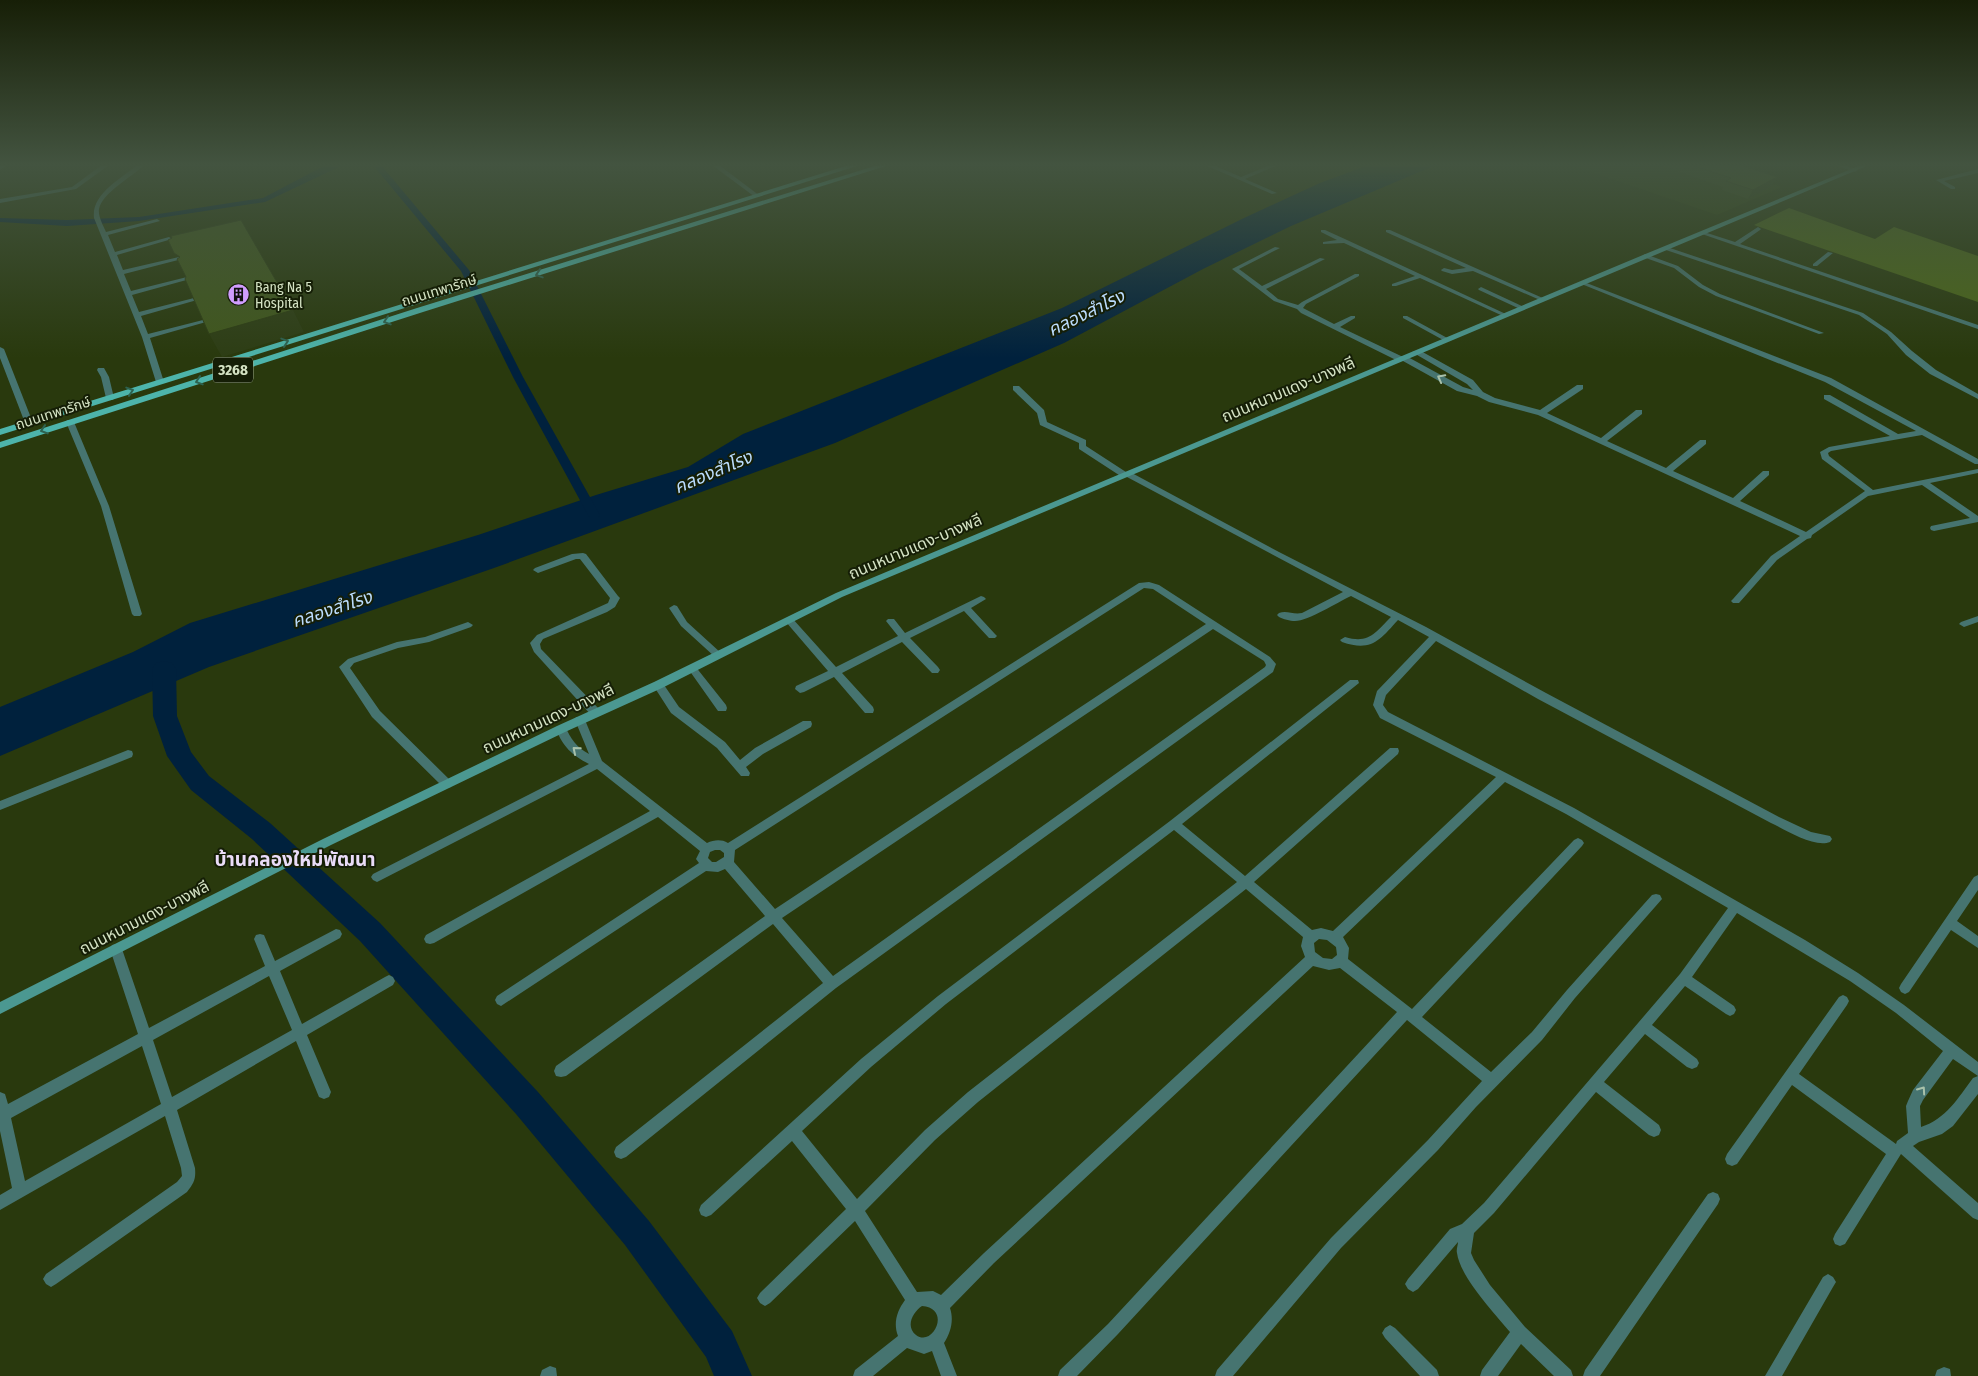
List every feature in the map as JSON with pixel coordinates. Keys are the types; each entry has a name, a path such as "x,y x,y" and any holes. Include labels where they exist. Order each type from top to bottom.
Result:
{"main road":[{"name":"ถนนเทพารักษ์","path":"0,432 649,229"},
{"name":"ถนนเทพารักษ์","path":"0,444 681,229"},
{"name":"ถนนหนามแดง-บางพลี","path":"0,1008 327,842 561,729 658,685 846,592 1542,299 1713,229"}],"street":[{"path":"102,229 146,337 160,382"},
{"path":"104,234 124,229"},
{"path":"1738,242 1758,229"},
{"path":"1323,231 1505,315"},
{"path":"1388,231 1542,299"},
{"path":"1706,232 1978,320"},
{"path":"113,254 169,239"},
{"path":"1325,244 1346,241"},
{"path":"1738,242 1978,326"},
{"path":"1277,248 1235,269 1276,300 1299,308 1303,312 1402,358 1460,389 1541,413 1808,536"},
{"path":"1665,248 1861,314 1889,333 1908,354 1933,372 1978,397"},
{"path":"1815,266 1830,253"},
{"path":"1646,256 1676,267 1701,286 1718,295 1821,333"},
{"path":"120,273 179,259"},
{"path":"1262,289 1322,259"},
{"path":"1444,270 1452,272 1474,269"},
{"path":"1299,308 1304,303 1357,275"},
{"path":"1394,285 1421,276"},
{"path":"127,294 188,279"},
{"path":"1582,283 1828,380 1978,462"},
{"path":"1481,289 1522,308"},
{"path":"136,315 194,300"},
{"path":"1334,327 1353,316"},
{"path":"1405,317 1447,340"},
{"path":"146,337 203,322"},
{"path":"0,349 29,423"},
{"path":"1416,352 1470,382 1480,394"},
{"path":"101,370 105,377 110,398"},
{"path":"1541,413 1580,387"},
{"path":"1016,388 1041,412 1043,423 1083,442 1082,447 1126,474 1397,616 1775,820 1810,836 1826,839"},
{"path":"1827,397 1897,437"},
{"path":"1602,441 1640,412"},
{"path":"70,422 104,506 137,614"},
{"path":"1871,492 1825,457 1824,452 1829,449 1920,433"},
{"path":"1666,472 1703,442"},
{"path":"1736,601 1774,558 1808,536 1865,494 1978,471"},
{"path":"1734,502 1766,472"},
{"path":"1924,482 1977,519"},
{"path":"1934,528 1977,519"},
{"path":"538,570 575,556 583,556 615,598 612,605 604,610 540,637 535,643 537,650 596,713"},
{"path":"621,1152 832,984 1270,669 1271,664 1267,659 1156,587 1142,585 729,848"},
{"path":"1282,614 1295,618 1305,615 1351,592"},
{"path":"800,689 981,599"},
{"path":"965,607 992,636"},
{"path":"674,608 684,624 718,656"},
{"path":"1345,640 1357,645 1371,642 1397,616"},
{"path":"1964,624 1978,618"},
{"path":"789,620 869,710"},
{"path":"891,621 904,638 935,670"},
{"path":"561,1071 773,916 1213,624"},
{"path":"447,784 376,714 344,667 351,661 397,645 426,640 468,626"},
{"path":"1434,637 1381,694 1378,705 1384,714 1609,833 1854,976 1900,1008 1978,1070"},
{"path":"692,668 722,708"},
{"path":"706,1210 866,1063 942,1000 1174,824 1354,683"},
{"path":"658,685 675,710 721,745 742,770 759,751 807,724"},
{"path":"580,720 598,764"},
{"path":"561,729 565,739 576,752 598,764 706,850"},
{"path":"765,1298 930,1135 973,1097 1245,883 1394,751"},
{"path":"0,806 128,754"},
{"path":"377,877 598,764"},
{"path":"1335,937 1503,776"},
{"path":"430,940 658,812"},
{"path":"1174,824 1311,936"},
{"path":"1066,1376 1114,1329 1410,1014 1578,843"},
{"path":"705,865 702,859 706,850 718,844 729,848"},
{"path":"501,1000 705,865 718,868 726,863 731,854 729,848"},
{"path":"726,863 832,984"},
{"path":"1905,988 1978,880"},
{"path":"1223,1376 1336,1243 1537,1036 1571,994 1656,899"},
{"path":"1413,1284 1455,1234 1467,1230 1489,1208 1596,1084 1684,978 1735,907"},
{"path":"1950,923 1978,943"},
{"path":"1321,933 1335,937 1343,949 1340,961 1335,964 1325,965 1313,958 1307,945 1311,936 1321,933"},
{"path":"2,1115 336,934"},
{"path":"260,939 324,1092"},
{"path":"51,1279 182,1187 189,1178 188,1168 169,1107 116,949"},
{"path":"941,1306 989,1258 1313,958"},
{"path":"1340,961 1410,1014 1492,1081"},
{"path":"1684,978 1730,1010"},
{"path":"0,1203 390,981"},
{"path":"1732,1159 1843,1001"},
{"path":"1644,1026 1692,1063"},
{"path":"1915,1136 1913,1106 1918,1095 1952,1050"},
{"path":"1791,1076 1898,1149 1978,1213"},
{"path":"1840,1239 1898,1149 1915,1136 1937,1129 1948,1121 1978,1083"},
{"path":"1596,1084 1654,1130"},
{"path":"0,1098 2,1115 20,1192"},
{"path":"792,1130 856,1210 914,1301"},
{"path":"1591,1376 1712,1199"},
{"path":"1467,1230 1464,1252 1468,1264 1485,1290 1520,1332 1565,1376"},
{"path":"1773,1376 1828,1282"},
{"path":"926,1298 937,1302 941,1306 946,1320 944,1328 936,1341 924,1346 918,1345 908,1338 904,1332 903,1318 905,1311 914,1301 926,1298"},
{"path":"1488,1376 1520,1332"},
{"path":"1390,1333 1431,1376"},
{"path":"861,1376 908,1338"},
{"path":"936,1341 949,1376"}],"shaded area":[{"path":"1766,229 1848,229 1875,239 1890,229 1900,229 1978,256 1978,302"}],"water":[{"name":"คลองสำโรง","path":"1221,229 1284,229 1203,269 1064,343 835,443 494,568 209,667 0,756 0,707 133,652 190,623 478,535 596,495 688,467 743,434 1062,308"}],"building":[{"name":"Bang Na 5 Hospital","path":"201,229 246,229 293,310 209,334 177,259 180,257 174,253 168,240 172,238 171,236"}],"waterway":[{"path":"431,229 465,270 518,377 594,515"},
{"path":"164,669 165,716 180,756 200,783 261,831 370,932 527,1103 637,1233 719,1344 733,1376"}],"place":[{"name":"Bang Na 5 Hospital","path":"239,295"}],"district":[{"name":"บ้านคลองใหม่พัฒนา","path":"295,859"}]}
